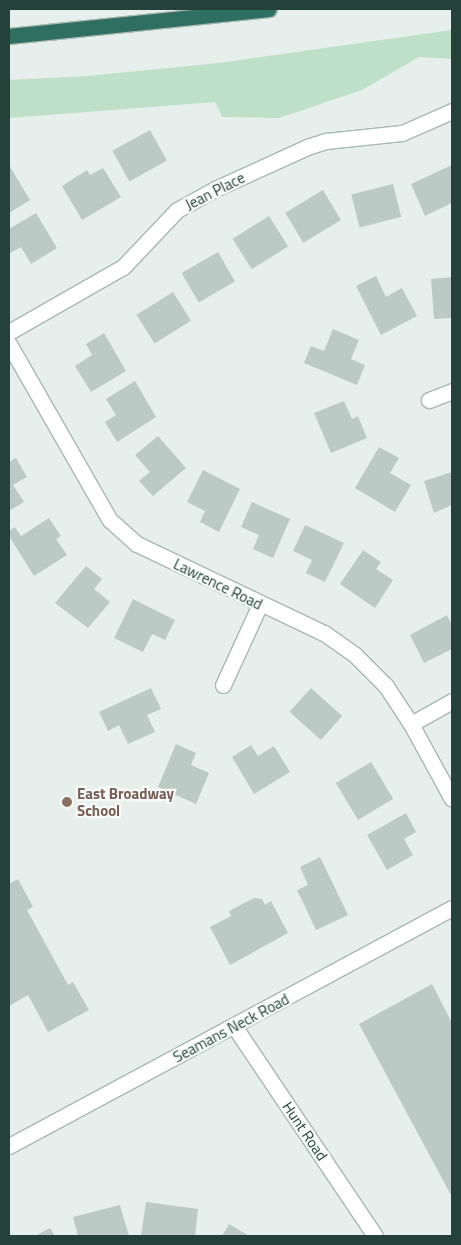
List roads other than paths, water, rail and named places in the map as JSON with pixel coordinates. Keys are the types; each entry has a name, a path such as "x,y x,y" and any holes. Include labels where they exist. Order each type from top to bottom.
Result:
{"highway":[{"path":"9,36 269,9"}],"street":[{"name":"Jean Place","path":"9,332 123,267 177,210 215,189 307,147 326,141 402,133 452,111"},
{"name":"Lawrence Road","path":"9,344 110,520 137,544 324,633 355,655 386,686 411,724 452,799"},
{"path":"429,400 452,391"},
{"path":"223,685 260,604"},
{"path":"411,724 452,702"},
{"name":"Seamans Neck Road","path":"9,1146 452,908"},
{"name":"Hunt Road","path":"234,1026 376,1236"}],"place":[{"name":"East Broadway School","path":"67,802"}]}
